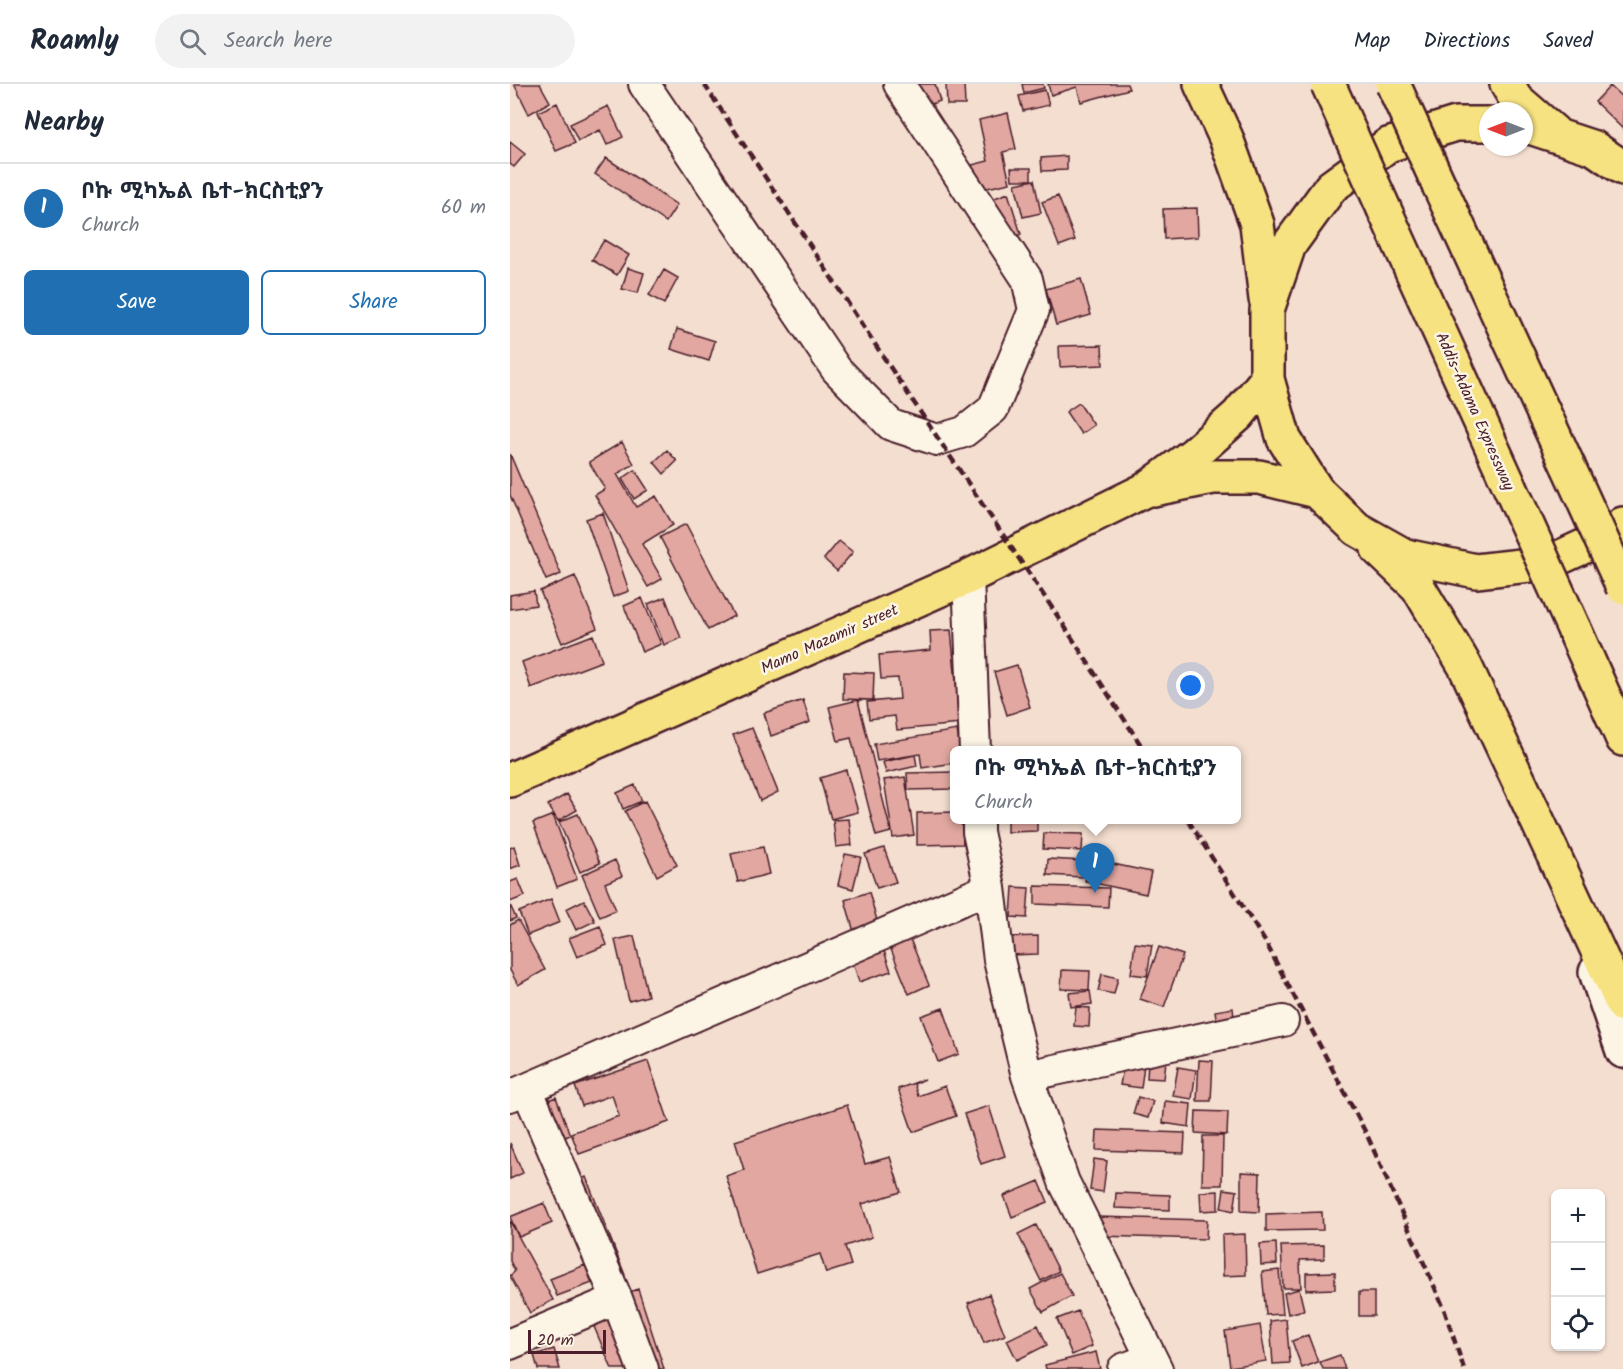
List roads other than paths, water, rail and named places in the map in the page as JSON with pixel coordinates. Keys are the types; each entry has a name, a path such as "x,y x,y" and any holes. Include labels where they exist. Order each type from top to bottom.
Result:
{"main road":[{"path":"1201,84 1226,138 1257,224 1267,310 1267,379 1284,439 1317,491 1418,587 1454,646 1623,1005"},
{"name":"Addis-Adama Expressway","path":"1328,84 1623,740"},
{"path":"1393,84 1623,587"},
{"path":"1507,84 1516,99 1557,135"},
{"path":"1267,310 1289,245 1331,187 1388,145 1456,124 1479,124"},
{"path":"1533,128 1594,148 1623,168"},
{"path":"1145,490 1194,454 1238,415 1267,379"},
{"path":"1145,490 1213,477 1259,477 1317,491"},
{"name":"Mamo Mazamir street","path":"510,780 968,577 1145,490"},
{"path":"1358,529 1405,556 1476,571 1548,563 1614,533 1623,524"}],"street":[{"path":"644,84 836,369 891,424 937,440 964,432 993,409 1034,310 1028,279 899,84"},
{"path":"968,577 975,746"},
{"path":"978,824 990,888 999,960 1027,1076 1064,1182 1154,1364 1123,1369"},
{"path":"1561,871 1623,1052"},
{"path":"643,1369 617,1299 518,1093 990,888"},
{"path":"1027,1076 1283,1021"},
{"path":"510,1344 617,1299"}],"railway":[{"path":"704,84 1063,624 1141,746"},
{"path":"1191,824 1266,943 1367,1135 1443,1306 1464,1369"}],"place":[{"name":"ቦኩ ሚካኤል ቤተ-ክርስቲያን","path":"1095,893"}]}
